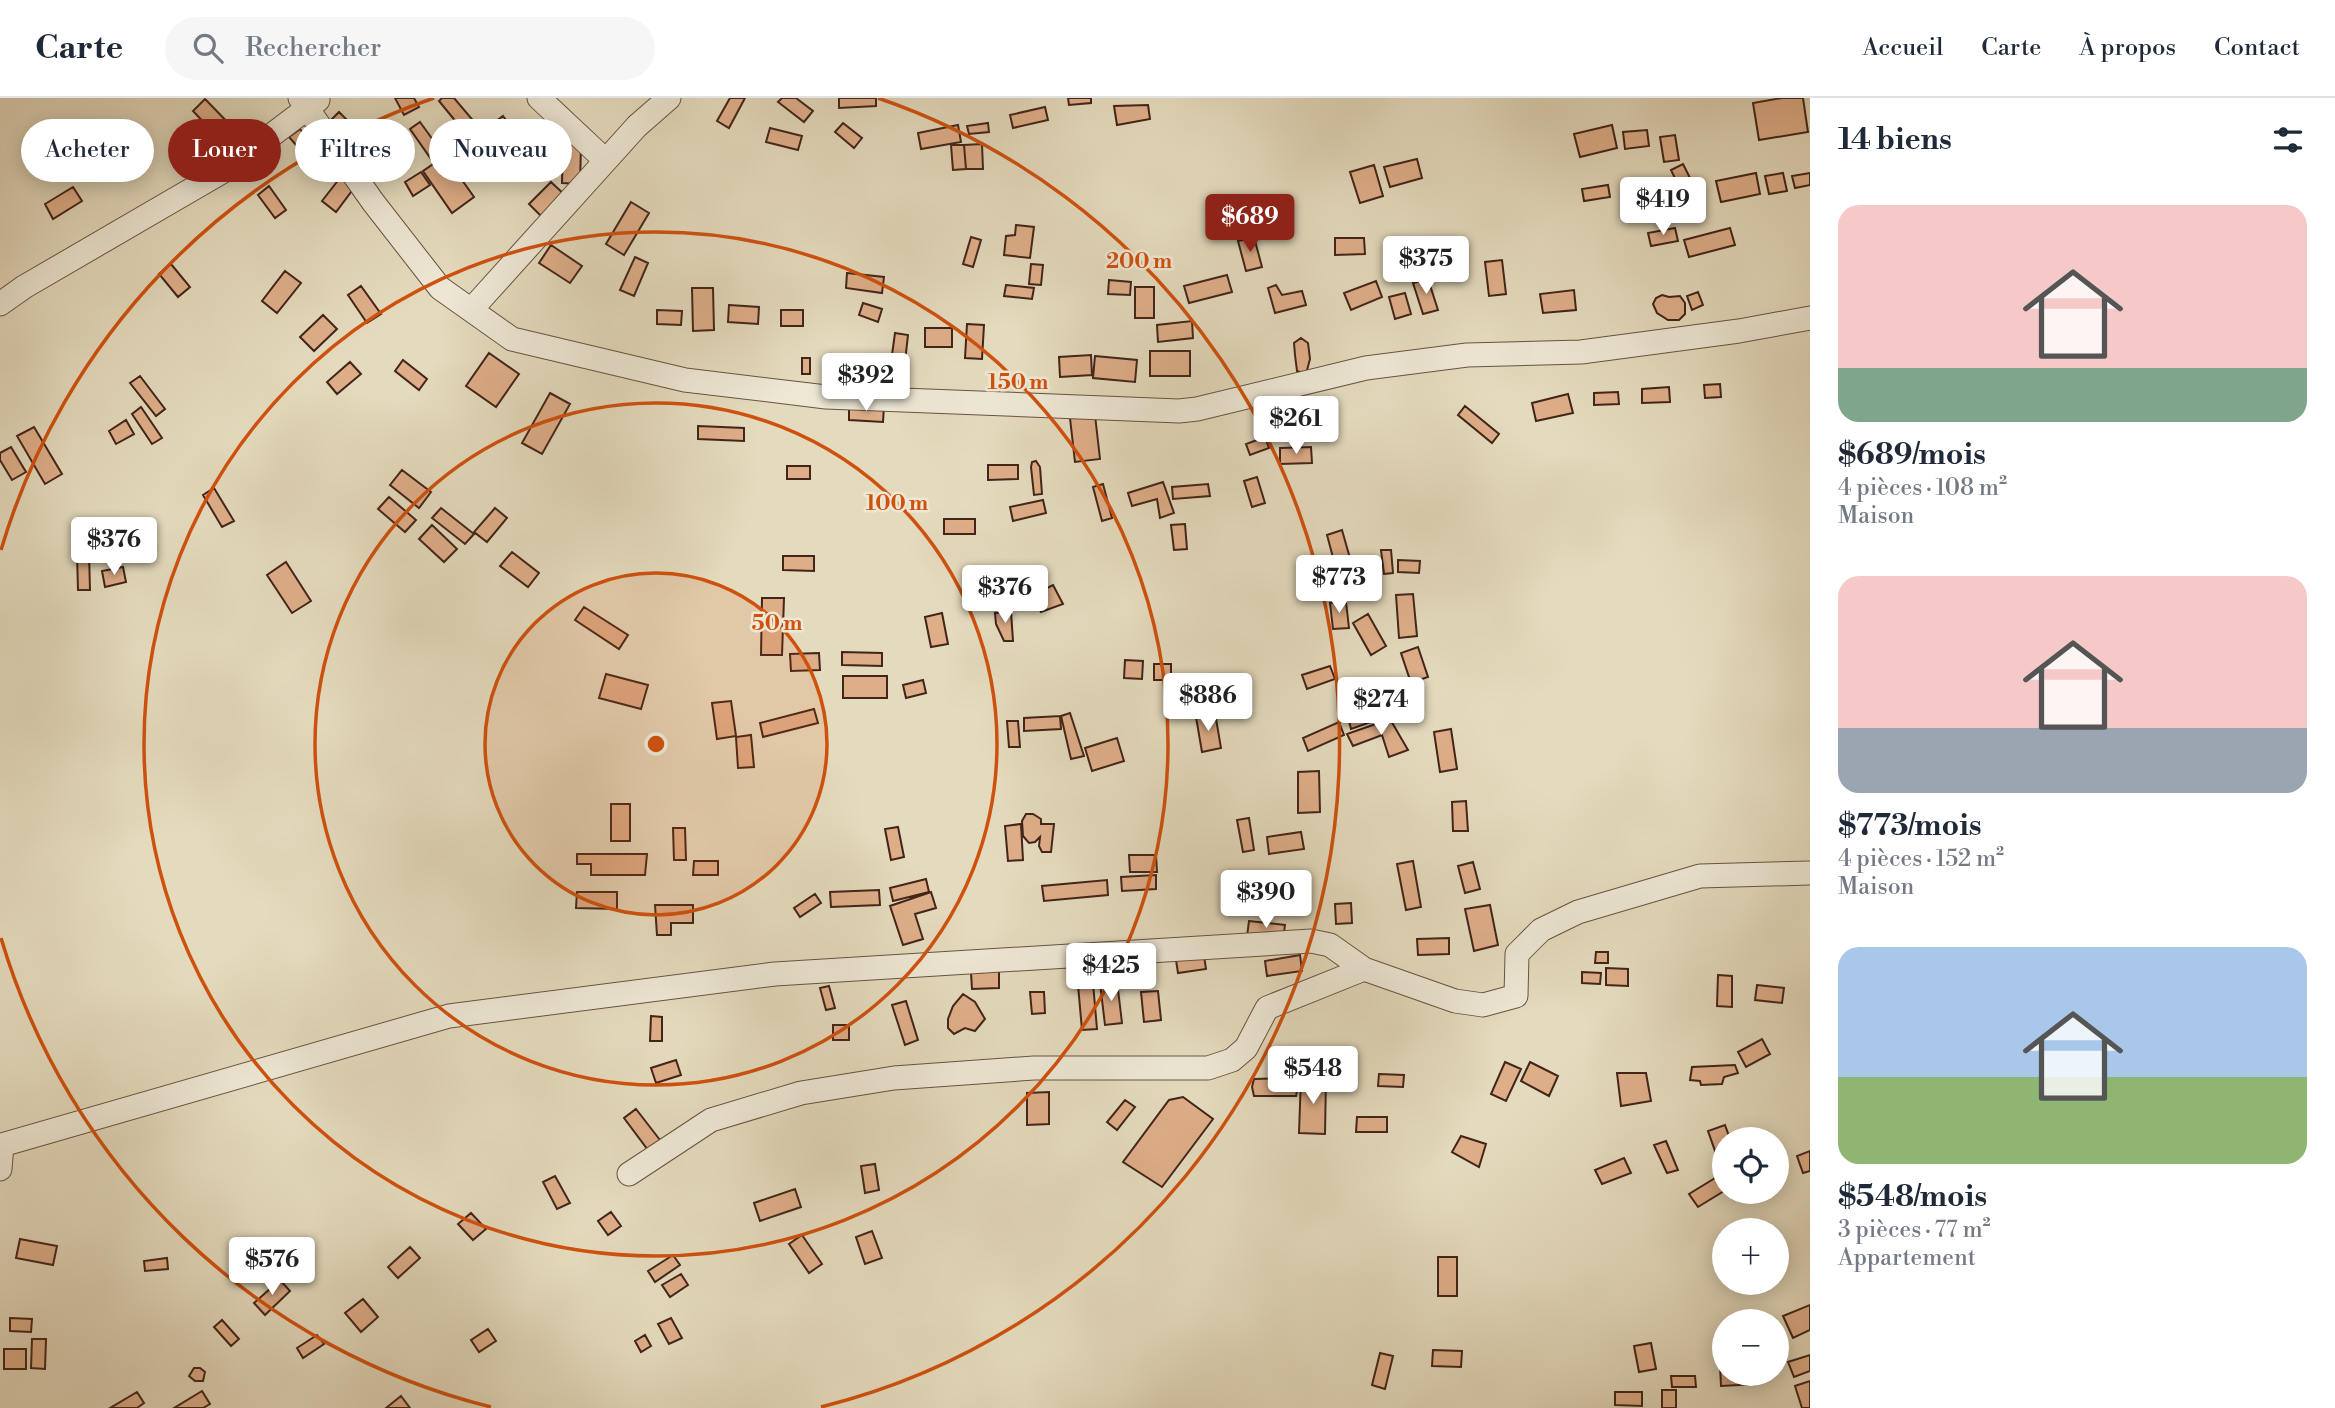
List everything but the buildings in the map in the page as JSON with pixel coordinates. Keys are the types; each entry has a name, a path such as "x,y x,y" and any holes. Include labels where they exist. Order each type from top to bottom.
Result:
{"street":[{"path":"539,98 605,160"},
{"path":"471,310 605,160 637,126 669,98"},
{"path":"0,304 24,287 227,169 309,101 373,202 439,288 512,339 685,380 826,397 1179,411 1198,409 1366,368 1467,355 1581,352 1739,331 1810,318"},
{"path":"0,1168 2,1145 449,1016 775,974 1311,941 1330,945 1364,969 1455,1001 1483,1005 1516,996 1517,954 1541,930 1578,912 1700,876 1810,873"},
{"path":"629,1174 710,1121 801,1093 894,1078 1034,1068 1208,1068 1232,1060 1246,1048 1267,1008 1364,969"}]}
